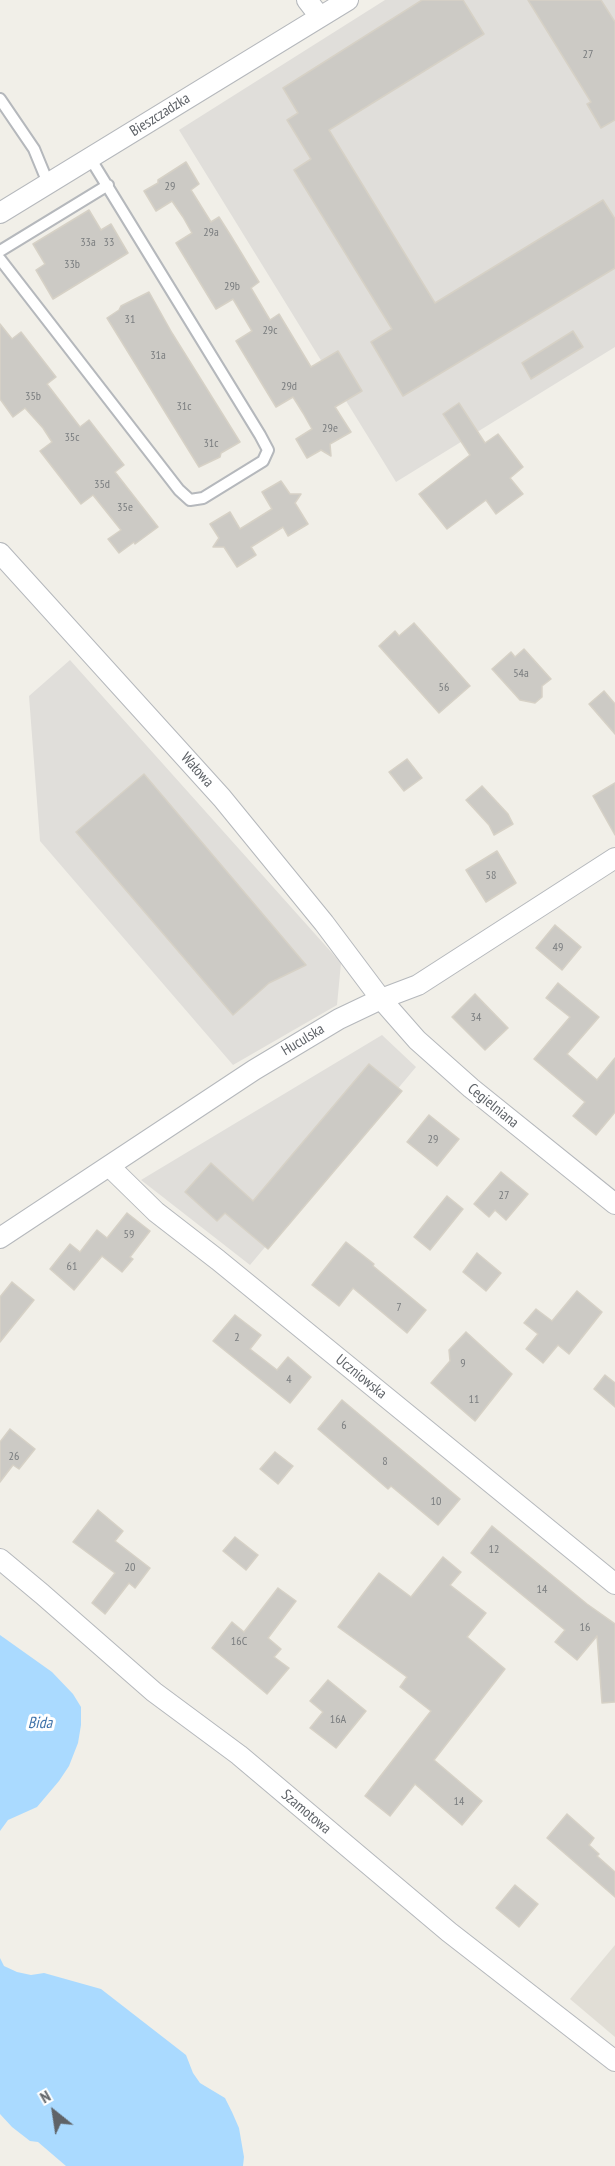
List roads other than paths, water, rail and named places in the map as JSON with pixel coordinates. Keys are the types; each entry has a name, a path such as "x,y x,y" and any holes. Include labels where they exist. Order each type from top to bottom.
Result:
{"street":[{"path":"307,0 320,17"},
{"name":"Bieszczadzka","path":"0,213 348,0"},
{"name":"Wałowa","path":"0,553 222,798 324,923 381,999"},
{"name":"Huculska","path":"0,1238 254,1070 339,1018 418,985 615,858"},
{"name":"Cegielniana","path":"381,999 417,1040 471,1088 615,1204"},
{"name":"Uczniowska","path":"110,1167 156,1212 615,1584"},
{"name":"Szamotowa","path":"0,1559 154,1692 239,1755 449,1932 615,2061"}],"lane":[{"path":"0,99 34,149 48,183"},
{"path":"0,259 179,490 190,500 203,498 223,488 263,461 268,450 260,435 90,158"},
{"path":"0,251 108,185"}],"water":[{"name":"Bida","path":"0,1635 52,1672 73,1694 81,1707 81,1725 78,1743 69,1766 59,1781 37,1807 8,1820 0,1831"},
{"path":"0,1958 4,1966 17,1972 31,1975 44,1973 101,1989 186,2055 200,2083 225,2098 239,2128 244,2157 243,2166 66,2166 38,2142 30,2141 12,2127 0,2114"}]}
